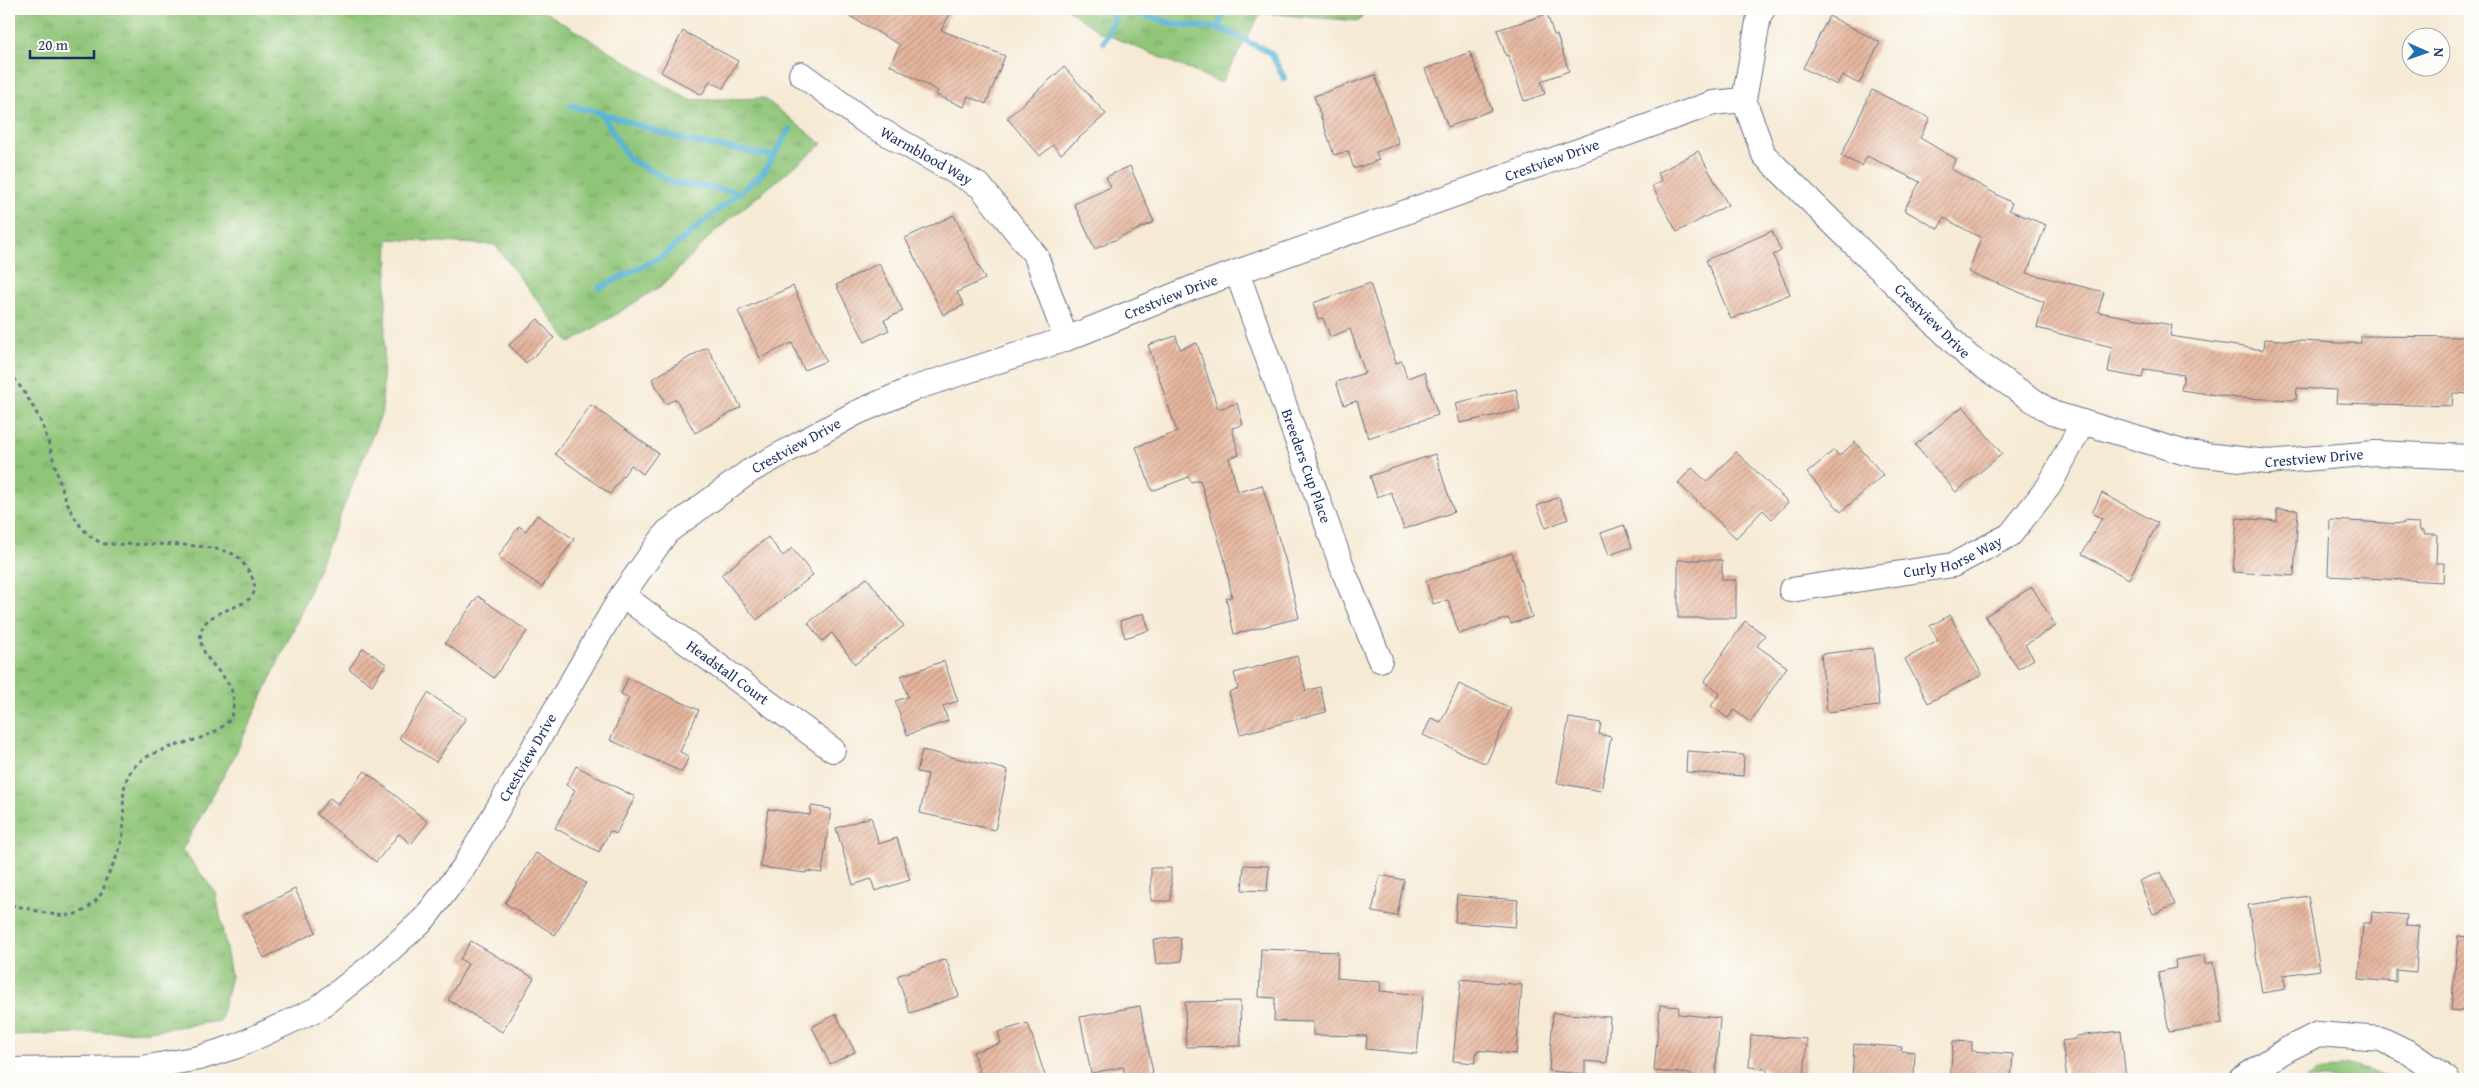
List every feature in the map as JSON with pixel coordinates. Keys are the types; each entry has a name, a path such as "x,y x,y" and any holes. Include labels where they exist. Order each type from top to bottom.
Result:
{"street":[{"path":"1744,100 1759,16 1763,9"},
{"name":"Warmblood Way","path":"801,74 866,122 980,186 1036,256 1066,339"},
{"name":"Crestview Drive","path":"9,1070 142,1068 199,1058 237,1046 317,1009 367,970 424,919 464,867 622,595 667,532 750,471 856,413 904,392 1066,339 1238,272 1714,103 1744,100 1764,155 1969,357 2052,413 2186,453 2268,462 2375,453 2470,456"},
{"name":"Breeders Cup Place","path":"1238,272 1344,572 1380,660"},
{"name":"Curly Horse Way","path":"1791,590 1953,565 2010,535 2050,486 2083,422"},
{"name":"Headstall Court","path":"622,595 833,750"},
{"path":"2241,1079 2286,1050 2318,1034 2381,1039 2410,1053 2448,1079"}],"path":[{"path":"9,372 21,387 43,427 71,511 82,528 94,540 105,544 206,548 235,555 248,571 253,582 254,592 243,605 212,615 203,629 201,638 206,653 232,690 234,700 231,717 215,732 159,752 138,763 130,772 123,792 123,833 120,847 104,890 89,908 73,915 9,905"}],"green space":[{"path":"9,9 540,9 689,100 764,98 822,144 714,232 664,284 570,343 495,245 388,239 382,412 299,617 234,757 182,850 216,893 231,976 220,1021 149,1031 9,1035"},
{"path":"1067,9 1367,9 1359,21 1261,13 1221,83 1098,31"},
{"path":"2349,1065 2398,1079 2305,1079 2315,1073"}],"building":[{"path":"837,9 953,9 941,30 1005,56 986,104 968,96 964,107 936,95 938,91 890,65 900,45"},
{"path":"1547,14 1554,35 1557,35 1569,71 1541,81 1545,94 1524,101 1497,30"},
{"path":"1829,16 1880,42 1859,84 1842,75 1837,85 1803,68"},
{"path":"683,31 738,61 723,88 710,81 702,95 661,72"},
{"path":"1470,52 1492,110 1448,127 1425,69"},
{"path":"1064,67 1106,114 1061,154 1053,145 1040,156 1007,118"},
{"path":"1375,75 1399,144 1376,152 1379,160 1354,169 1348,151 1334,155 1314,96"},
{"path":"1872,90 1930,118 1920,138 1956,159 1951,169 2012,203 2009,210 2046,225 2027,273 2104,292 2098,312 2172,325 2170,336 2263,350 2264,339 2361,343 2361,336 2470,337 2470,394 2453,393 2452,406 2336,403 2337,390 2297,388 2296,400 2237,398 2181,390 2184,375 2144,369 2142,378 2108,372 2112,347 2037,328 2044,302 1968,272 1981,238 1944,218 1938,229 1904,210 1920,182 1867,156 1862,166 1841,156"},
{"path":"1698,151 1728,205 1677,232 1652,186 1662,181 1658,173"},
{"path":"1130,166 1154,222 1095,249 1074,204 1111,187 1106,177"},
{"path":"954,215 985,279 957,292 964,305 943,315 905,238"},
{"path":"1772,231 1781,251 1773,255 1790,294 1731,319 1706,260"},
{"path":"879,263 903,311 884,320 889,330 865,342 836,285"},
{"path":"1370,283 1396,363 1402,361 1407,378 1424,372 1438,415 1368,438 1357,401 1344,405 1336,382 1365,373 1350,329 1330,337 1323,318 1318,319 1313,303"},
{"path":"793,286 826,361 804,370 792,343 760,358 738,311"},
{"path":"538,319 554,338 526,363 509,345"},
{"path":"1176,336 1180,349 1197,343 1218,409 1237,403 1243,425 1232,428 1239,455 1229,458 1238,492 1262,485 1286,562 1299,618 1234,634 1226,598 1232,597 1224,557 1200,480 1191,482 1189,477 1152,491 1136,447 1177,432 1148,345"},
{"path":"707,347 741,407 695,433 676,399 666,404 652,379"},
{"path":"1516,389 1520,410 1460,423 1455,403"},
{"path":"591,405 658,453 643,474 631,465 610,494 555,454"},
{"path":"1963,406 2002,454 1956,492 1915,445"},
{"path":"1855,442 1883,475 1841,512 1807,473 1834,450 1839,456"},
{"path":"1736,452 1788,502 1772,519 1763,510 1736,538 1678,483 1692,468 1707,482"},
{"path":"1435,454 1454,512 1404,529 1391,492 1377,497 1370,476"},
{"path":"2102,493 2158,523 2129,579 2082,554 2102,518 2092,513"},
{"path":"1559,497 1568,519 1546,528 1537,506"},
{"path":"2277,509 2298,510 2294,576 2233,572 2237,518 2277,521"},
{"path":"537,515 574,539 542,587 498,557 519,526 526,531"},
{"path":"2330,520 2403,524 2403,522 2419,523 2420,531 2424,530 2424,534 2437,534 2436,563 2444,563 2443,582 2328,576"},
{"path":"1624,525 1632,547 1609,555 1601,533"},
{"path":"768,537 783,556 792,548 813,575 757,620 721,575"},
{"path":"1512,553 1532,617 1511,624 1508,618 1459,634 1448,600 1433,604 1426,581"},
{"path":"1678,560 1722,560 1722,580 1736,580 1736,618 1678,618"},
{"path":"867,578 904,626 855,664 832,633 822,641 808,623"},
{"path":"2032,587 2056,626 2025,645 2034,659 2018,669 1985,616"},
{"path":"478,596 527,631 494,678 445,643"},
{"path":"1144,613 1149,630 1125,638 1120,621"},
{"path":"1950,615 1982,675 1928,703 1905,659 1938,641 1930,626"},
{"path":"1745,621 1765,635 1757,646 1787,667 1750,722 1734,710 1728,718 1711,706 1720,693 1704,682"},
{"path":"363,648 386,664 372,685 349,669"},
{"path":"1873,648 1879,706 1827,712 1821,654"},
{"path":"1297,656 1306,691 1320,687 1326,712 1240,734 1229,692 1238,689 1234,673"},
{"path":"944,661 958,701 943,706 948,721 907,735 895,701 908,697 901,676"},
{"path":"628,678 699,710 680,752 689,756 682,772 610,740 629,698 621,694"},
{"path":"1459,684 1511,708 1486,764 1423,735 1431,718 1441,722"},
{"path":"428,693 466,718 436,762 399,738"},
{"path":"1569,718 1601,723 1599,734 1611,737 1601,791 1557,783"},
{"path":"922,750 1008,770 995,830 920,813 928,774 917,772"},
{"path":"1687,751 1744,755 1743,776 1686,772"},
{"path":"576,766 635,797 616,834 610,831 599,852 555,828 575,790 566,785"},
{"path":"365,771 428,822 411,844 399,834 376,862 316,814 330,798 338,804"},
{"path":"811,806 831,809 822,873 806,871 806,873 760,867 768,809 810,815"},
{"path":"871,817 879,844 897,838 910,880 875,891 871,879 853,885 836,828"},
{"path":"536,853 586,883 555,935 505,903"},
{"path":"1244,865 1269,866 1267,891 1242,890"},
{"path":"1151,868 1171,868 1171,901 1151,901"},
{"path":"2161,872 2175,905 2153,914 2139,881"},
{"path":"1380,875 1404,880 1397,916 1372,912"},
{"path":"295,889 316,932 264,958 243,915"},
{"path":"1457,895 1518,900 1515,927 1455,922"},
{"path":"2308,896 2320,970 2283,975 2286,989 2262,993 2248,905"},
{"path":"2372,912 2407,915 2406,925 2419,926 2416,972 2396,970 2396,982 2359,979 2363,923 2371,923"},
{"path":"2458,936 2470,937 2470,1012 2451,1010"},
{"path":"1180,937 1182,961 1156,964 1153,940"},
{"path":"471,941 534,978 502,1032 448,1000 468,964 460,959"},
{"path":"1261,949 1338,952 1337,978 1381,982 1380,991 1423,995 1417,1054 1366,1049 1367,1036 1313,1035 1313,1022 1274,1021 1275,998 1259,997"},
{"path":"2204,955 2205,964 2213,962 2223,1023 2169,1032 2158,972 2176,968 2175,960"},
{"path":"946,959 959,996 910,1013 897,976"},
{"path":"1461,979 1522,985 1516,1054 1477,1050 1475,1063 1453,1061"},
{"path":"1240,1001 1241,1046 1186,1047 1185,1002"},
{"path":"1660,1005 1679,1007 1678,1014 1720,1018 1715,1079 1691,1079 1692,1074 1654,1071"},
{"path":"1140,1006 1153,1073 1126,1078 1123,1067 1091,1073 1080,1017"},
{"path":"1553,1013 1610,1017 1607,1063 1585,1061 1585,1074 1549,1071"},
{"path":"836,1014 855,1052 830,1064 812,1027"},
{"path":"1028,1023 1046,1079 982,1079 973,1052 1001,1043 998,1032"},
{"path":"2121,1031 2126,1079 2067,1079 2062,1041 2076,1039 2076,1036"},
{"path":"1751,1035 1807,1039 1804,1079 1767,1079 1767,1069 1749,1067"},
{"path":"1953,1041 1972,1042 1972,1051 2013,1054 2011,1079 1950,1079"},
{"path":"1854,1044 1902,1047 1901,1051 1915,1052 1914,1079 1852,1079"}],"waterway":[{"path":"1104,42 1118,9"},
{"path":"1123,9 1174,24 1222,29 1271,53 1284,78"},
{"path":"1218,29 1224,9"},
{"path":"571,106 601,113 629,159 674,183 740,192 763,173 790,129"},
{"path":"601,113 687,141 773,156"},
{"path":"599,288 661,257 740,192"}]}
